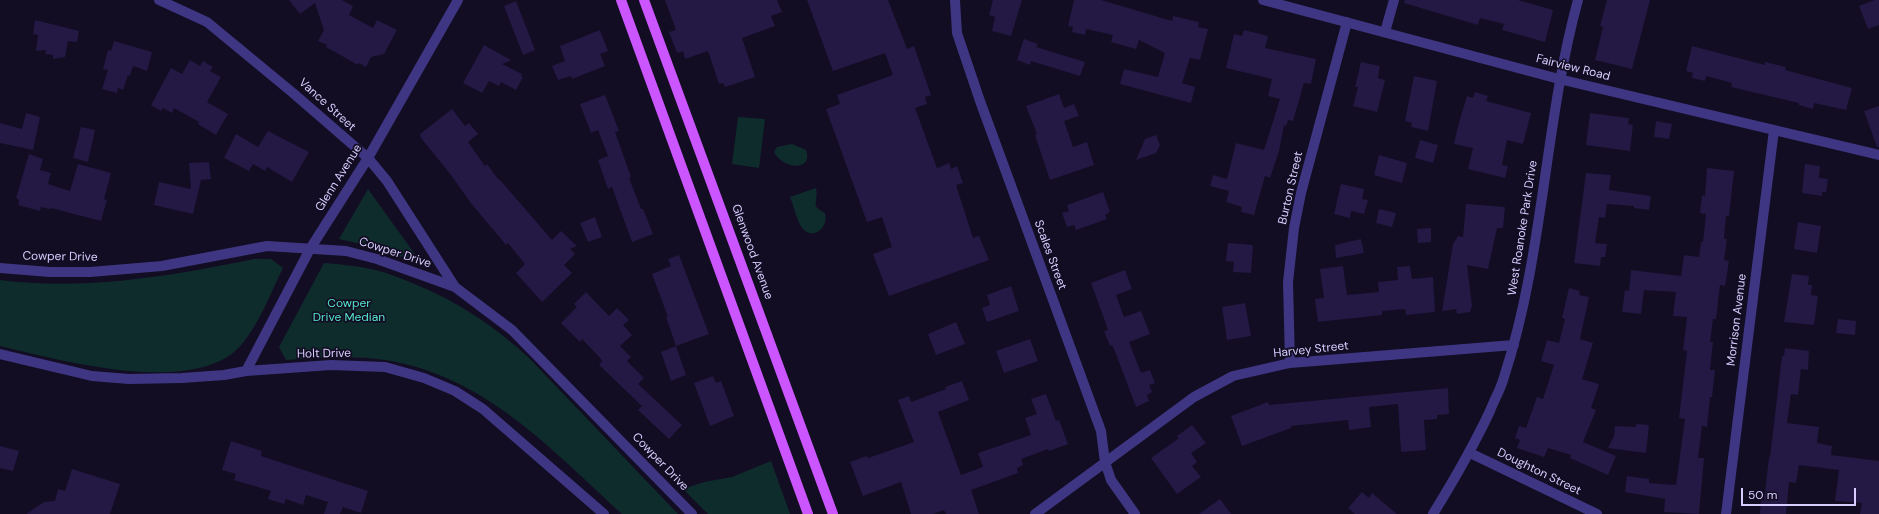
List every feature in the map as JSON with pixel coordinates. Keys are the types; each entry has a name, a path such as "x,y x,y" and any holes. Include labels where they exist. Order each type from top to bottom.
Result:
{"main road":[{"path":"621,0 808,514"},
{"name":"Glenwood Avenue","path":"644,0 833,514"}],"street":[{"name":"Vance Street","path":"159,0 207,22 293,93 368,158 387,181 455,287"},
{"name":"Glenn Avenue","path":"246,371 310,249 368,158 458,0"},
{"name":"Scales Street","path":"955,0 957,33 1101,430 1105,462 1112,480 1135,514"},
{"name":"Fairview Road","path":"1263,0 1559,79 1879,155"},
{"path":"1385,32 1394,0"},
{"name":"West Roanoke Park Drive","path":"1433,514 1470,453 1504,379 1514,345 1530,282 1559,79 1578,0"},
{"name":"Burton Street","path":"1290,363 1288,282 1294,228 1301,193 1347,22"},
{"name":"Morrison Avenue","path":"1726,514 1774,130"},
{"name":"Cowper Drive","path":"0,268 50,272 90,272 162,266 267,246 346,251 377,259 455,287 512,330 692,514"},
{"name":"Harvey Street","path":"1035,514 1194,397 1233,376 1290,363 1514,345"},
{"name":"Holt Drive","path":"0,354 92,376 129,379 182,378 224,375 246,371 330,364 385,367 424,378 455,391 483,409 604,514"},
{"name":"Doughton Street","path":"1470,453 1597,514"}],"green space":[{"path":"738,117 765,119 759,168 732,164"},
{"path":"792,144 806,150 806,162 802,165 790,165 778,158 774,152 777,147"},
{"path":"816,188 816,206 825,213 826,218 825,223 819,231 811,233 807,232 801,226 790,197"},
{"path":"368,189 422,264 374,247 339,239"},
{"path":"254,259 271,259 283,268 262,313 249,335 234,352 212,364 184,371 153,372 120,370 54,359 0,346 0,280 64,284 96,283 160,276"},
{"name":"Cowper Drive Median","path":"324,263 362,267 380,271 429,290 475,315 517,347 530,359 678,514 622,514 542,441 514,419 485,398 454,381 421,368 373,358 336,357 286,360 279,347"},
{"path":"771,461 790,514 708,514 683,489 704,482 732,477"}],"building":[{"path":"289,0 342,0 353,6 349,15 373,28 377,20 397,30 384,54 371,57 366,67 359,63 358,65 326,47 327,45 318,41 324,30 315,3 300,14"},
{"path":"665,0 777,0 782,12 771,16 775,26 742,38 755,77 725,87 723,83 719,84 708,51 685,59 683,51 677,53 669,32 676,30"},
{"path":"807,0 888,0 907,49 914,46 931,95 925,97 927,104 915,108 937,168 949,163 951,169 957,166 963,183 956,185 973,238 979,236 989,260 889,296 873,254 892,247 882,217 867,222 826,109 840,104 837,95 893,75 885,53 833,71"},
{"path":"993,0 1022,0 1011,36 992,31 995,17 989,15"},
{"path":"1074,0 1101,0 1172,21 1173,16 1199,22 1198,27 1208,29 1200,60 1190,58 1182,83 1195,87 1191,103 1120,84 1124,69 1158,77 1165,53 1139,40 1136,49 1111,42 1113,35 1086,29 1085,35 1072,32 1073,27 1068,26"},
{"path":"1405,0 1518,0 1553,10 1545,42 1502,30 1504,24 1480,18 1478,25 1404,3"},
{"path":"1607,0 1650,0 1632,69 1595,60 1603,27 1600,26"},
{"path":"1879,0 1879,25 1868,29 1859,6"},
{"path":"516,1 535,50 523,55 504,6"},
{"path":"35,20 79,31 77,42 68,41 65,57 53,59 53,55 45,54 46,50 36,51 38,35 33,34"},
{"path":"600,30 608,51 600,54 605,66 572,79 571,76 558,80 552,66 565,61 560,46"},
{"path":"1244,30 1268,36 1265,48 1316,59 1311,84 1304,83 1293,121 1288,120 1286,126 1284,125 1279,151 1270,178 1265,176 1254,215 1241,212 1242,207 1226,202 1229,191 1210,186 1213,175 1227,179 1236,143 1264,150 1280,99 1268,96 1272,79 1226,68 1234,34 1242,36"},
{"path":"1024,39 1038,44 1036,47 1085,62 1080,76 1031,61 1030,65 1017,60"},
{"path":"114,41 152,52 147,71 133,66 123,90 118,88 117,93 102,89 108,70 103,69 108,50 111,51"},
{"path":"484,45 511,60 502,64 522,74 521,76 523,77 516,90 501,82 499,86 489,81 482,93 463,83"},
{"path":"1692,46 1765,65 1765,62 1786,67 1785,70 1852,88 1846,110 1814,103 1813,109 1799,105 1799,103 1731,87 1732,83 1706,76 1705,81 1692,78 1693,73 1686,71"},
{"path":"190,60 200,66 203,61 213,67 210,71 221,77 207,102 228,114 216,135 198,124 199,122 174,108 172,113 163,108 161,111 151,105 171,68 182,74"},
{"path":"1361,62 1380,66 1378,78 1385,80 1377,112 1353,106 1358,87 1355,87"},
{"path":"1414,76 1437,81 1428,131 1411,127 1412,123 1405,121"},
{"path":"1475,92 1488,96 1486,101 1531,113 1523,144 1507,140 1502,165 1508,166 1505,178 1468,169 1473,148 1454,144 1467,96 1473,98"},
{"path":"1059,94 1064,108 1074,104 1079,116 1064,121 1073,147 1087,142 1094,165 1050,180 1035,135 1037,134 1026,106"},
{"path":"605,95 619,131 615,132 631,177 629,178 653,234 632,242 612,187 608,189 598,160 608,156 598,130 591,133 580,104"},
{"path":"1879,106 1879,147 1877,147 1864,111"},
{"path":"452,109 465,126 469,123 478,134 468,142 485,166 487,164 498,179 552,240 561,231 577,246 570,249 575,254 564,265 572,273 542,302 516,273 525,264 508,243 506,245 470,202 451,175 421,138 420,134"},
{"path":"26,113 40,117 33,150 0,143 0,123 22,129"},
{"path":"1590,113 1629,118 1628,124 1633,125 1630,151 1586,145"},
{"path":"1656,121 1672,124 1669,139 1654,137"},
{"path":"81,127 95,130 88,162 73,158"},
{"path":"268,131 309,152 292,182 267,167 265,171 253,164 249,171 224,158 236,134 258,147"},
{"path":"1156,135 1160,145 1156,153 1136,160 1145,139"},
{"path":"1420,140 1438,145 1433,163 1415,158"},
{"path":"29,154 43,159 40,170 51,173 48,184 70,191 78,164 111,173 104,199 107,200 101,221 51,208 41,207 40,211 18,205 19,200 16,198"},
{"path":"1379,155 1407,163 1402,183 1374,175"},
{"path":"209,162 211,179 201,180 193,214 154,205 159,182 191,189 189,163"},
{"path":"1805,164 1820,166 1819,178 1828,179 1826,192 1822,192 1822,196 1802,193"},
{"path":"1707,168 1734,171 1729,216 1726,216 1724,239 1727,239 1724,260 1729,261 1725,286 1720,285 1716,319 1713,319 1710,342 1713,342 1710,370 1715,370 1712,397 1710,397 1707,427 1702,426 1698,458 1704,458 1699,514 1664,512 1665,499 1625,492 1627,476 1649,479 1649,483 1676,485 1685,419 1679,418 1687,351 1683,350 1687,317 1673,316 1676,292 1644,290 1641,314 1622,312 1625,290 1629,291 1631,270 1681,276 1684,255 1699,257 1701,242 1703,242 1706,214 1700,213 1702,195 1705,196"},
{"path":"1586,173 1611,175 1609,190 1651,196 1649,210 1634,208 1634,206 1607,204 1605,218 1599,217 1595,243 1607,244 1605,257 1601,257 1600,266 1574,263"},
{"path":"1341,184 1364,189 1362,199 1368,200 1364,214 1351,211 1350,218 1334,214"},
{"path":"1103,192 1110,212 1105,215 1107,219 1076,230 1074,225 1067,227 1062,213 1069,211 1067,205"},
{"path":"1466,204 1505,207 1503,228 1497,228 1488,269 1467,265 1472,306 1470,312 1457,314 1456,309 1442,311 1453,244 1458,236 1463,237"},
{"path":"1379,209 1396,213 1392,227 1376,223"},
{"path":"595,217 602,237 588,242 580,223"},
{"path":"1798,222 1821,226 1817,253 1794,249"},
{"path":"1431,228 1431,242 1418,243 1417,229"},
{"path":"1361,239 1364,253 1336,258 1335,245"},
{"path":"1228,243 1253,245 1251,273 1233,272 1234,262 1226,261"},
{"path":"679,255 709,334 676,346 666,317 668,317 652,274 671,266 668,259"},
{"path":"1343,266 1347,295 1379,292 1378,282 1398,280 1397,267 1410,266 1412,279 1433,277 1435,312 1406,315 1405,309 1382,311 1382,315 1318,322 1315,299 1324,298 1320,269"},
{"path":"1125,270 1132,289 1116,295 1124,317 1141,311 1150,334 1129,342 1141,373 1150,370 1155,383 1149,385 1152,392 1147,395 1149,401 1136,407 1116,354 1112,345 1110,346 1104,331 1108,330 1091,283"},
{"path":"1792,274 1809,276 1808,285 1812,285 1811,295 1818,296 1814,325 1784,322"},
{"path":"1011,286 1019,311 987,322 982,308 990,305 987,295"},
{"path":"1569,288 1580,291 1579,295 1589,297 1580,339 1593,343 1582,379 1599,384 1591,408 1596,410 1583,442 1616,456 1608,475 1570,458 1571,455 1548,448 1544,457 1517,448 1520,440 1515,438 1519,426 1526,428 1537,397 1543,399 1554,365 1541,361 1547,340 1559,343 1565,319 1562,318"},
{"path":"586,292 609,316 617,308 629,320 623,325 632,335 620,346 631,357 627,361 644,378 638,384 682,425 669,439 638,410 642,406 599,365 602,361 601,359 582,339 580,342 561,323 577,307 574,304"},
{"path":"1245,303 1251,336 1227,340 1222,307"},
{"path":"1838,319 1856,321 1855,335 1836,333"},
{"path":"956,322 965,344 936,355 928,334"},
{"path":"1030,339 1038,361 1004,373 996,351"},
{"path":"676,346 686,375 671,381 661,352"},
{"path":"1785,348 1809,351 1808,370 1801,369 1798,395 1791,394 1787,423 1819,427 1817,443 1832,446 1831,455 1879,461 1879,514 1860,514 1862,503 1835,501 1839,470 1799,465 1796,483 1789,482 1786,514 1760,514 1761,500 1764,501 1782,356 1784,356"},
{"path":"713,376 716,383 721,381 734,416 710,426 694,383"},
{"path":"962,381 969,400 938,412 961,475 983,467 978,453 1031,435 1025,418 1037,414 1031,399 1046,394 1056,421 1059,420 1068,444 1049,451 1048,449 1021,459 1023,465 1017,468 1018,473 971,490 979,514 946,514 944,510 933,514 911,514 901,482 863,496 850,462 867,456 868,458 914,442 898,400 909,396 911,402 946,389 945,387"},
{"path":"1448,388 1449,414 1437,415 1437,419 1424,420 1426,450 1401,452 1398,404 1369,407 1371,427 1349,430 1348,420 1291,426 1291,428 1242,446 1231,416 1268,402 1269,405"},
{"path":"1636,424 1649,425 1646,453 1608,448 1614,436 1615,426 1636,427"},
{"path":"1192,425 1206,443 1191,453 1197,462 1192,466 1201,477 1177,494 1151,458 1179,438 1177,436"},
{"path":"231,441 262,451 261,456 368,491 361,513 343,507 340,514 324,514 328,502 306,495 303,505 286,499 284,504 268,499 271,491 234,480 236,474 222,470"},
{"path":"0,446 19,451 13,471 0,468"},
{"path":"72,469 120,484 110,514 26,514 44,502 55,501 58,489 65,491"},
{"path":"1362,492 1369,498 1372,493 1397,514 1355,514 1348,508"},
{"path":"1220,499 1231,514 1199,514"}]}
